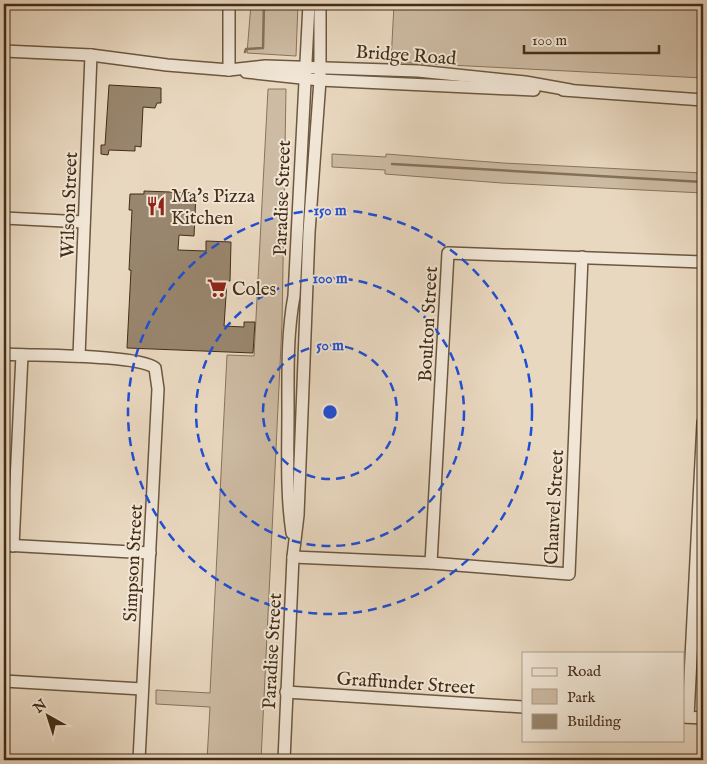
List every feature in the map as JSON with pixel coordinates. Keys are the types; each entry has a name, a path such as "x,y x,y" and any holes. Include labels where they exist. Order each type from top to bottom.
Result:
{"street":[{"path":"230,4 234,70"},
{"name":"Paradise Street","path":"294,544 290,516 289,485 289,320 294,296 310,4"},
{"name":"Paradise Street","path":"284,760 293,557 298,515 309,232 320,74 320,4"},
{"name":"Bridge Road","path":"4,51 91,55 167,65 234,70 264,66 306,74 418,71 525,82 570,90 703,100"},
{"name":"Wilson Street","path":"79,356 91,55"},
{"path":"4,218 84,222"},
{"name":"Boulton Street","path":"432,564 448,253 703,262"},
{"name":"Chauvel Street","path":"293,557 432,564 569,574 582,257"},
{"path":"4,354 79,356"},
{"path":"22,355 8,545 150,553"},
{"name":"Simpson Street","path":"79,356 143,362 155,368 158,389 139,760"},
{"path":"703,422 699,579 685,717 703,718"},
{"path":"4,681 142,688"},
{"name":"Graffunder Street","path":"286,692 522,706"}],"green space":[{"path":"251,4 298,4 296,56 247,53"},
{"path":"394,4 703,4 703,78 391,62"},
{"path":"268,89 286,89 282,324 261,760 207,760 210,707 156,704 156,690 210,693 227,355 254,356"},
{"path":"332,154 386,157 386,154 503,163 703,173 703,193 502,183 385,174 385,170 332,167"}],"building":[{"path":"109,85 161,88 161,103 157,103 155,108 143,107 141,147 135,146 135,151 109,150 108,155 101,154 101,145 105,145"},
{"path":"144,191 196,193 194,236 179,235 178,250 206,251 206,241 231,242 230,281 227,281 224,326 244,327 244,322 255,322 253,353 127,348 131,270 129,270 132,210 129,210 130,194 144,194"}],"waterway":[{"path":"245,52 246,49 263,48 264,4"},
{"path":"392,164 703,182"}],"place":[{"name":"Ma's Pizza Kitchen","path":"156,206"},
{"name":"Coles","path":"217,288"}]}
